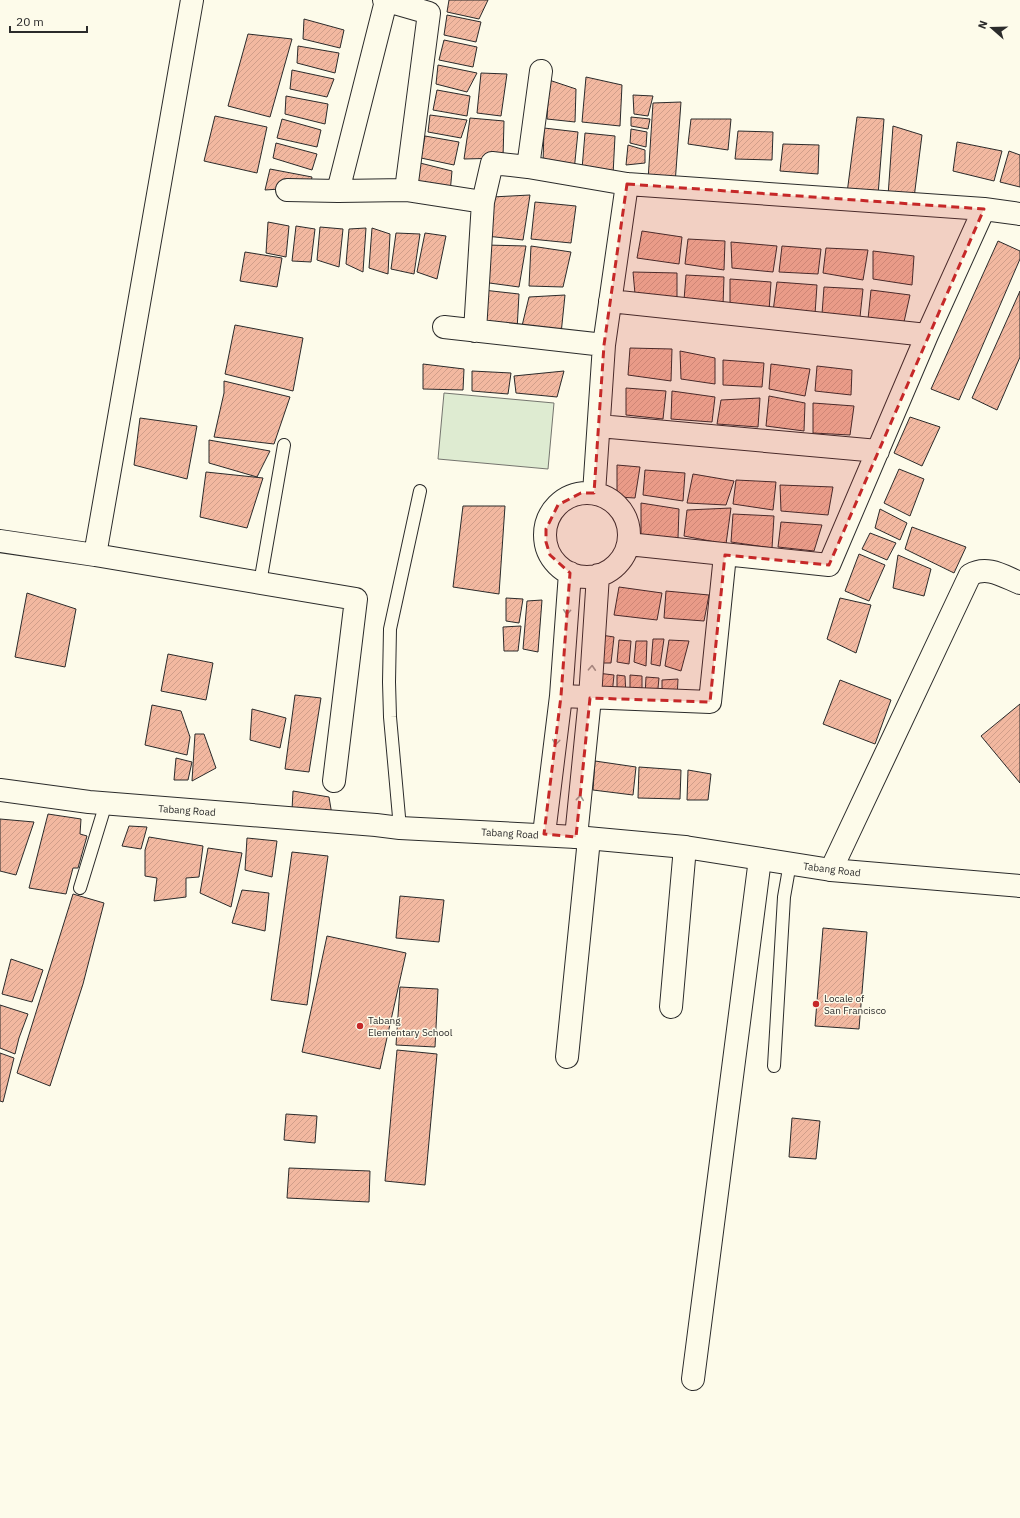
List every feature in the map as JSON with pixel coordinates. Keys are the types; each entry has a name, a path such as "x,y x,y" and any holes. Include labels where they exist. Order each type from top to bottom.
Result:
{"street":[{"path":"95,555 192,0"},
{"path":"338,191 385,0 429,13 406,190"},
{"path":"528,167 541,71"},
{"path":"475,331 483,202 492,163 528,167 627,184 984,209 1020,214"},
{"path":"594,493 604,345 627,184"},
{"path":"287,190 406,190 483,202"},
{"path":"628,544 829,565 927,335 984,209"},
{"path":"610,301 927,335"},
{"path":"444,327 604,345"},
{"path":"599,426 878,451"},
{"path":"581,493 594,493 607,497 623,512 629,533 628,544 626,553 614,567 598,576 584,577 570,573 559,566 550,555 546,542 546,529 550,516 568,497 581,493"},
{"path":"0,541 95,555 356,599 334,781"},
{"path":"562,696 710,702 725,555"},
{"path":"831,870 970,575 978,570 989,571 1020,583"},
{"path":"544,834 562,696 570,573"},
{"path":"566,1057 582,838 598,576"},
{"name":"Tabang Road","path":"0,790 106,803 400,828 544,834 685,847 831,870 1020,886"},
{"path":"671,1007 685,847"},
{"path":"693,1379 760,859"}],"lane":[{"path":"260,583 284,445"},
{"path":"400,828 388,682 390,629 420,491"},
{"path":"80,888 106,803"},
{"path":"774,1066 784,897 790,863"}],"highlighted area":[{"path":"627,184 984,209 829,565 725,555 710,702 590,698 576,837 544,834 561,696 570,573 550,555 546,542 546,529 558,505 581,493 594,493 604,345"}],"green space":[{"path":"444,393 554,403 548,469 438,459"}],"building":[{"path":"449,0 488,0 479,19 447,12"},
{"path":"447,15 481,22 476,42 444,35"},
{"path":"304,19 344,30 340,48 303,39"},
{"path":"248,34 292,39 270,117 228,106"},
{"path":"444,40 477,47 473,67 439,60"},
{"path":"298,46 339,53 335,73 297,63"},
{"path":"438,65 477,73 467,92 436,84"},
{"path":"292,70 334,79 327,97 290,89"},
{"path":"481,73 507,74 501,116 477,113"},
{"path":"586,77 622,85 620,126 582,122"},
{"path":"549,80 576,89 575,122 547,119"},
{"path":"437,90 470,96 467,116 433,110"},
{"path":"633,95 653,96 648,116 634,114"},
{"path":"286,96 328,104 325,124 285,114"},
{"path":"681,102 675,184 648,180 653,103"},
{"path":"430,115 467,120 461,138 428,132"},
{"path":"215,116 267,127 257,173 204,161"},
{"path":"631,117 650,119 648,129 631,126"},
{"path":"857,117 884,119 878,195 847,193"},
{"path":"470,118 504,121 503,158 464,159"},
{"path":"282,119 321,130 317,147 277,138"},
{"path":"691,119 731,119 728,150 688,144"},
{"path":"893,126 922,135 914,198 888,196"},
{"path":"544,128 578,132 574,171 543,164"},
{"path":"631,129 647,132 646,147 630,143"},
{"path":"738,131 773,132 772,160 735,159"},
{"path":"585,133 615,136 613,175 582,169"},
{"path":"425,136 459,142 454,165 421,158"},
{"path":"957,142 1002,151 994,181 953,171"},
{"path":"276,143 317,154 312,170 273,158"},
{"path":"783,144 819,145 818,174 780,171"},
{"path":"628,145 645,150 645,163 626,165"},
{"path":"1009,151 1020,155 1020,187 1000,182"},
{"path":"420,163 452,171 450,193 415,186"},
{"path":"270,169 312,177 310,187 265,190"},
{"path":"530,195 523,240 486,236 492,197"},
{"path":"535,202 576,206 571,243 531,239"},
{"path":"268,222 289,226 286,257 266,253"},
{"path":"296,226 315,229 311,262 292,261"},
{"path":"320,227 343,229 339,267 317,260"},
{"path":"366,228 363,272 346,264 349,229"},
{"path":"372,228 390,234 388,274 369,268"},
{"path":"642,231 682,237 679,264 637,258"},
{"path":"396,233 420,234 414,274 391,269"},
{"path":"425,233 446,236 437,279 417,272"},
{"path":"688,239 725,241 724,270 685,264"},
{"path":"998,241 1020,251 1020,259 959,400 931,389"},
{"path":"731,242 777,246 773,272 732,268"},
{"path":"486,245 526,246 519,287 482,282"},
{"path":"531,246 571,252 563,287 529,286"},
{"path":"782,246 821,249 818,274 779,272"},
{"path":"826,248 868,250 863,280 823,273"},
{"path":"873,251 914,256 912,285 873,279"},
{"path":"245,252 282,258 277,287 240,281"},
{"path":"633,272 677,273 677,302 635,294"},
{"path":"686,275 724,277 723,305 684,300"},
{"path":"730,279 771,282 769,311 730,304"},
{"path":"777,282 817,285 815,314 773,311"},
{"path":"824,287 863,289 860,317 822,314"},
{"path":"483,290 519,294 517,330 479,327"},
{"path":"871,290 910,295 904,322 868,319"},
{"path":"1020,291 1020,357 997,410 972,398"},
{"path":"565,295 561,334 521,330 529,297"},
{"path":"235,325 303,338 293,391 225,374"},
{"path":"630,348 672,349 671,381 628,375"},
{"path":"680,351 715,358 715,384 681,379"},
{"path":"723,360 764,363 762,387 723,385"},
{"path":"423,364 464,369 463,390 423,389"},
{"path":"771,364 810,369 805,396 769,389"},
{"path":"817,366 852,370 851,395 815,391"},
{"path":"472,371 511,373 508,394 472,391"},
{"path":"564,371 557,397 516,393 514,376"},
{"path":"224,381 290,397 274,444 214,437 224,393"},
{"path":"626,388 666,391 663,419 626,415"},
{"path":"672,391 715,397 712,422 671,419"},
{"path":"769,396 805,403 804,431 766,426"},
{"path":"760,398 758,427 717,424 721,400"},
{"path":"813,403 854,406 850,435 813,433"},
{"path":"910,417 940,427 922,466 894,453"},
{"path":"140,418 197,426 187,479 134,465"},
{"path":"209,440 270,451 257,477 209,463"},
{"path":"617,465 640,467 635,498 617,497"},
{"path":"899,469 924,479 910,516 884,503"},
{"path":"645,470 685,473 683,501 643,495"},
{"path":"206,472 263,478 247,528 200,517"},
{"path":"693,474 734,481 726,505 687,503"},
{"path":"736,480 776,482 773,510 733,504"},
{"path":"780,485 833,487 828,515 781,511"},
{"path":"641,503 679,509 678,538 641,536"},
{"path":"463,506 505,506 499,594 453,587"},
{"path":"731,508 726,544 684,536 687,510"},
{"path":"880,509 907,523 900,540 875,528"},
{"path":"733,514 774,516 772,548 731,542"},
{"path":"781,522 822,525 814,551 778,547"},
{"path":"912,527 966,547 954,573 905,549"},
{"path":"870,533 896,543 887,560 862,549"},
{"path":"859,554 885,565 869,601 845,591"},
{"path":"898,555 931,569 924,596 893,588"},
{"path":"619,587 662,593 657,620 614,615"},
{"path":"666,591 709,595 704,621 664,618"},
{"path":"27,593 76,609 65,667 15,657"},
{"path":"506,598 523,599 519,623 506,621"},
{"path":"840,598 871,605 856,653 827,639"},
{"path":"542,600 538,652 523,649 527,601"},
{"path":"521,626 518,651 504,651 503,627"},
{"path":"601,635 614,637 611,663 598,663"},
{"path":"653,639 664,639 660,666 651,664"},
{"path":"619,640 631,641 629,664 617,662"},
{"path":"669,640 689,641 681,671 665,666"},
{"path":"636,641 647,641 646,666 634,662"},
{"path":"168,654 213,663 206,700 161,691"},
{"path":"597,673 614,675 612,695 596,693"},
{"path":"617,675 625,676 626,696 617,694"},
{"path":"630,675 642,676 642,695 630,693"},
{"path":"646,677 659,678 657,698 645,696"},
{"path":"678,679 677,699 662,698 662,680"},
{"path":"840,680 891,700 875,744 823,724"},
{"path":"295,695 321,698 309,772 285,769"},
{"path":"1020,704 1020,783 981,736"},
{"path":"152,705 181,711 190,737 187,755 145,745"},
{"path":"252,709 286,718 280,748 250,740"},
{"path":"195,734 204,734 216,768 192,781"},
{"path":"176,758 192,762 188,780 174,780"},
{"path":"595,761 636,767 633,795 593,790"},
{"path":"639,767 681,770 680,799 638,798"},
{"path":"688,770 711,774 708,800 687,800"},
{"path":"293,791 329,797 332,815 292,810"},
{"path":"48,814 81,819 80,834 87,836 78,868 73,868 66,894 29,888"},
{"path":"0,819 34,822 16,875 0,871"},
{"path":"129,826 147,827 141,849 122,846"},
{"path":"149,837 203,846 199,877 186,878 186,897 154,901 157,878 145,876 145,850"},
{"path":"247,838 277,841 272,877 245,870"},
{"path":"208,848 242,853 231,907 200,893"},
{"path":"292,852 328,856 307,1005 271,1000"},
{"path":"242,890 269,893 265,931 232,923"},
{"path":"73,894 104,903 83,984 50,1086 17,1073"},
{"path":"400,896 444,900 439,942 396,938"},
{"path":"823,928 867,932 859,1029 815,1026"},
{"path":"327,936 406,953 380,1069 302,1052"},
{"path":"11,959 43,970 32,1002 2,994"},
{"path":"400,987 438,989 435,1047 396,1045"},
{"path":"0,1005 28,1014 15,1054 0,1048"},
{"path":"397,1050 437,1054 425,1185 385,1181"},
{"path":"0,1053 14,1058 3,1102 0,1101"},
{"path":"286,1114 317,1116 315,1143 284,1140"},
{"path":"792,1118 820,1121 816,1159 789,1157"},
{"path":"289,1168 370,1171 369,1202 287,1198"}],"place":[{"name":"Locale of San Francisco","path":"816,1004"},
{"name":"Tabang Elementary School","path":"360,1026"}]}
